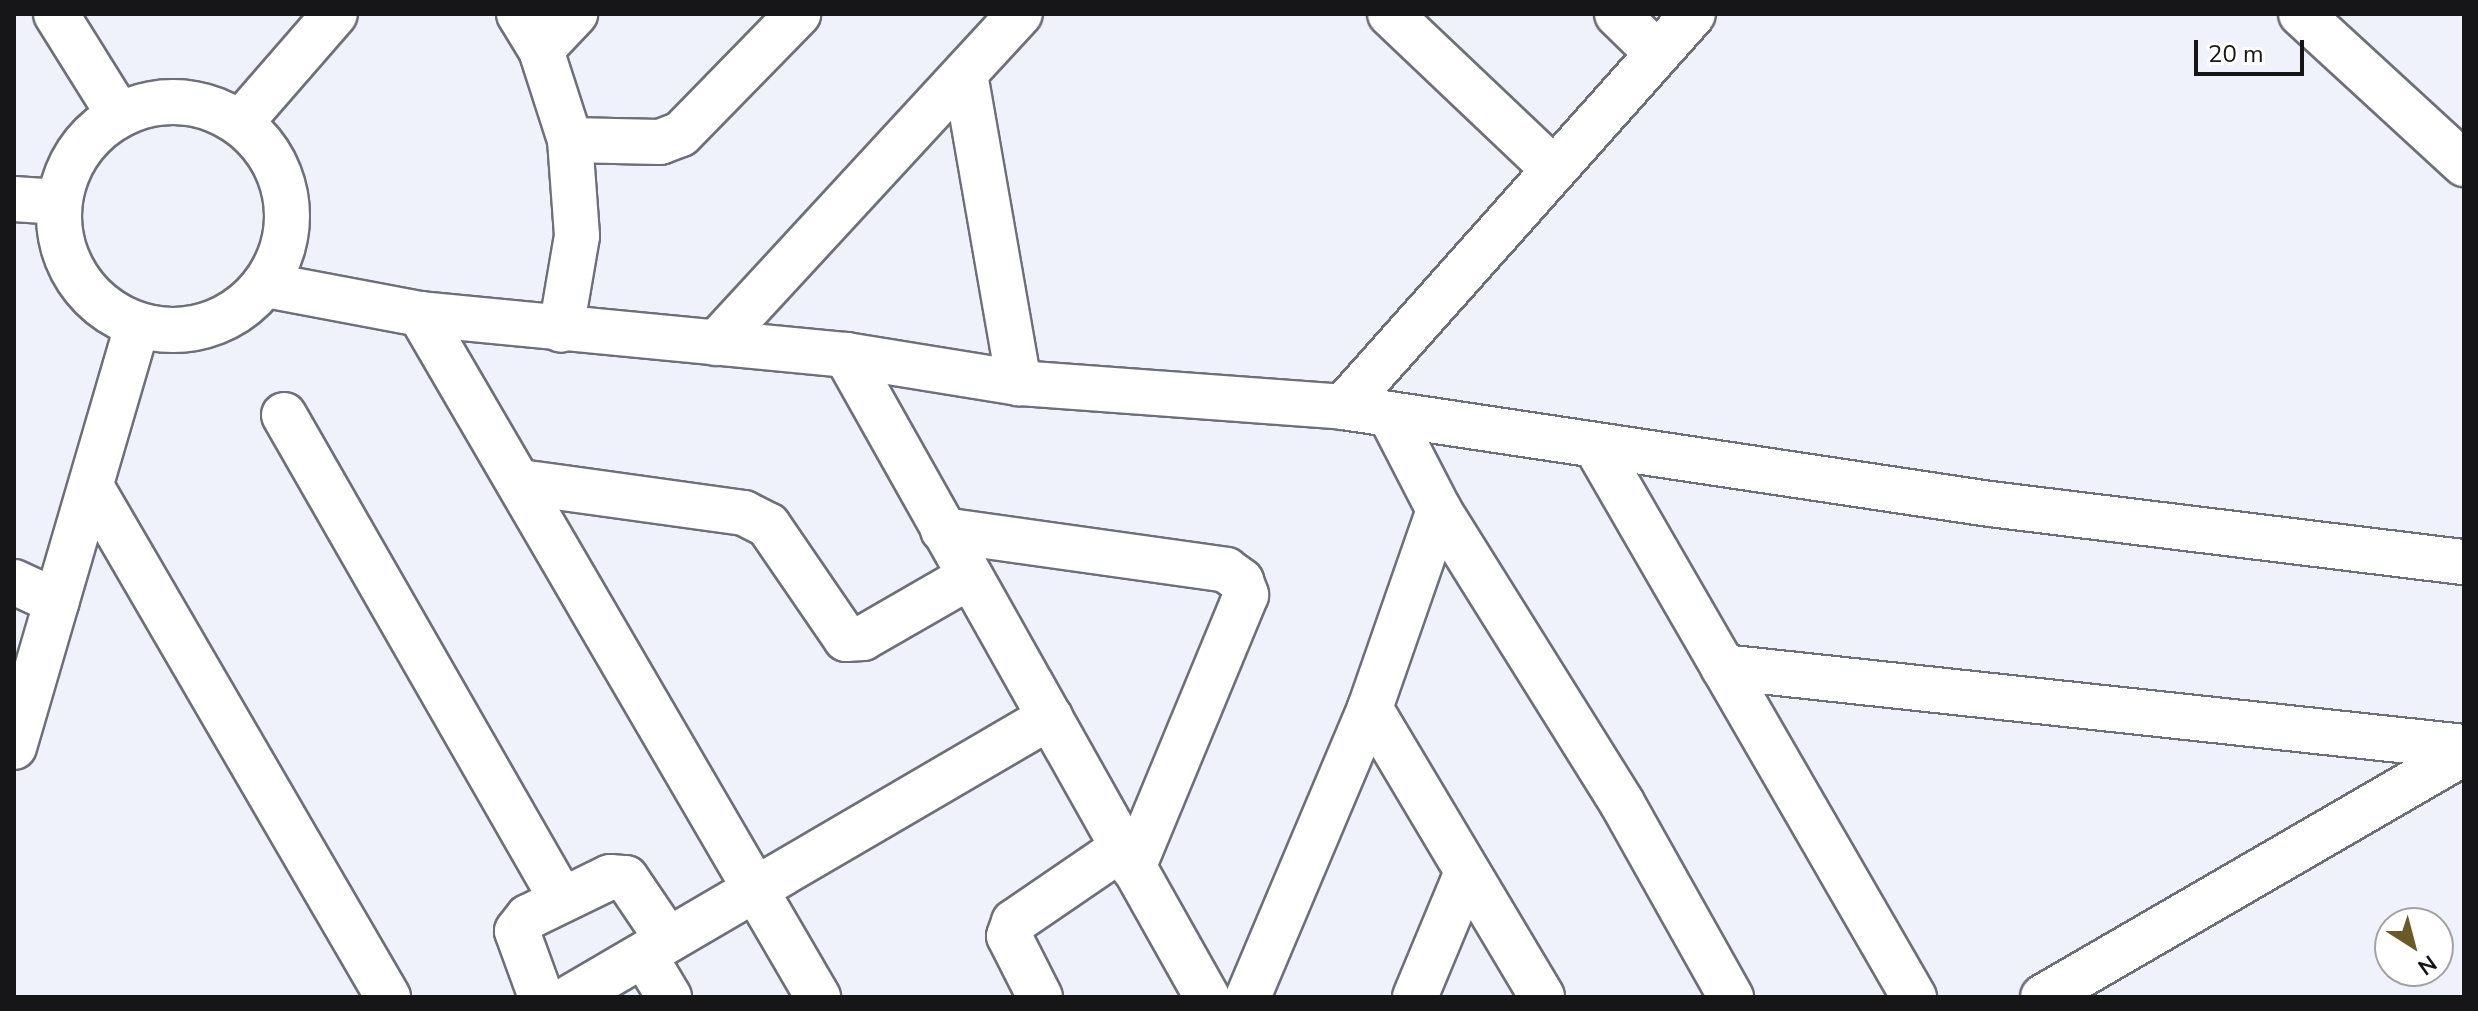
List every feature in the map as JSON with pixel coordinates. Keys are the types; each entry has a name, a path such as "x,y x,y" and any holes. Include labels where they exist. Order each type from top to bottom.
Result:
{"street":[{"path":"56,14 119,115"},
{"path":"241,122 335,14"},
{"path":"561,330 577,236 570,140 530,32 575,14"},
{"path":"570,140 660,142 681,134 798,14"},
{"path":"716,343 1020,14"},
{"path":"1390,14 1551,167"},
{"path":"1617,14 1657,53"},
{"path":"1343,407 1551,167 1693,14"},
{"path":"2301,14 2464,164"},
{"path":"965,74 1019,383"},
{"path":"159,102 202,104 241,122 279,169 288,228 266,285 230,317 185,331 137,326 92,299 64,254 59,202 78,151 119,115 159,102"},
{"path":"14,199 59,202"},
{"path":"266,285 420,314 561,330 846,355 1019,383 1343,407 1990,504 2464,562"},
{"path":"420,314 757,887 818,997"},
{"path":"14,747 137,326"},
{"path":"846,355 1207,997"},
{"path":"284,415 562,900"},
{"path":"1390,415 1439,510 1622,803 1731,997"},
{"path":"1595,445 1914,997"},
{"path":"520,482 744,513 768,525 846,639 863,638 969,577"},
{"path":"92,488 388,997"},
{"path":"1248,997 1370,708 1439,510"},
{"path":"943,530 1226,570 1241,581 1246,595 1128,858 1014,922 1009,936 1040,997"},
{"path":"14,582 57,602"},
{"path":"1723,667 2464,750"},
{"path":"1370,708 1542,997"},
{"path":"571,997 1050,717"},
{"path":"2043,997 2464,750"},
{"path":"1415,997 1467,872"},
{"path":"541,997 517,931 528,917 610,877 626,878 656,948 669,997"}]}
